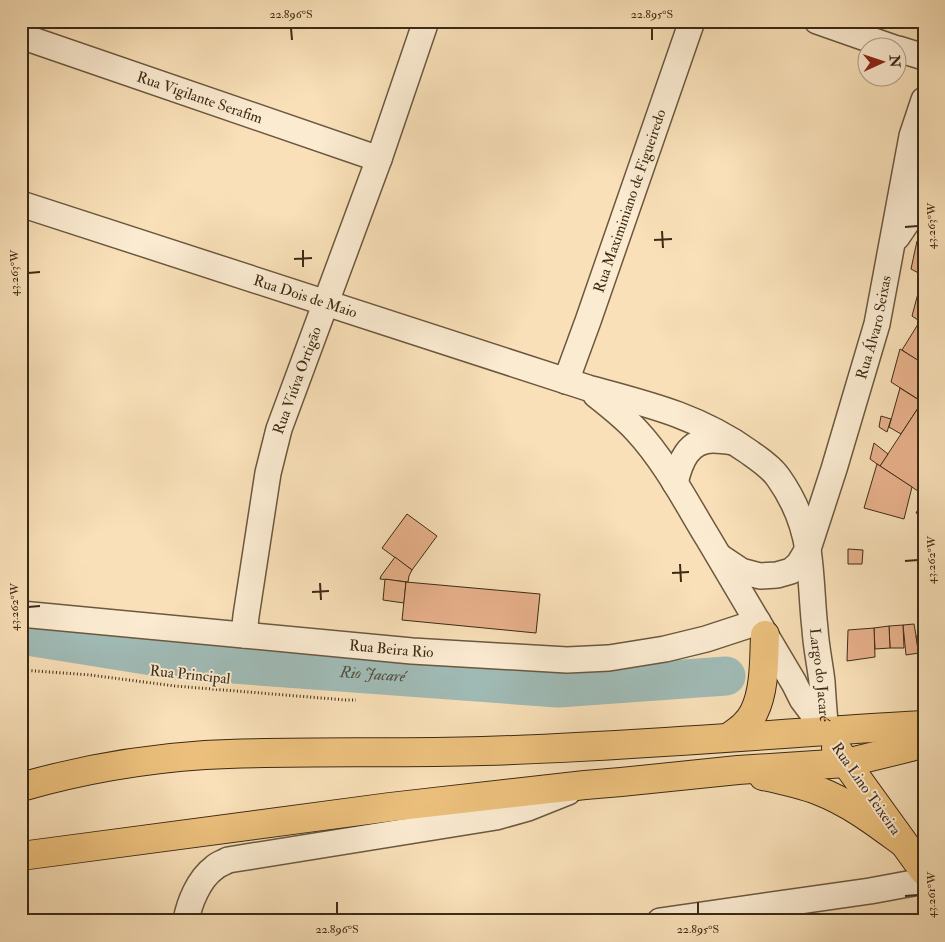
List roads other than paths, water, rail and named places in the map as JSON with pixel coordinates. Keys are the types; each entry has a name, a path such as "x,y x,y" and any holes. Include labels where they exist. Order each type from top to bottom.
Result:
{"main road":[{"path":"729,737 742,728 754,714 760,698 764,668 762,628"},
{"path":"21,786 108,767 203,755 483,751 924,725"},
{"name":"Rua Lino Teixeira","path":"826,731 846,763 924,871"},
{"path":"21,856 390,808 585,785 738,770 846,763 924,742"},
{"path":"738,770 798,784 819,791 863,814 902,842"}],"street":[{"name":"Rua Viúva Ortigão","path":"244,635 268,473 279,429 379,159 426,21"},
{"name":"Rua Maximiniano de Figueiredo","path":"577,385 598,293 692,21"},
{"path":"816,21 866,38"},
{"name":"Rua Vigilante Serafim","path":"21,36 379,159"},
{"path":"908,52 924,57"},
{"name":"Rua Álvaro Seixas","path":"808,549 877,324 912,136 924,100"},
{"path":"892,245 918,206 924,186"},
{"name":"Rua Dois de Maio","path":"21,204 577,385"},
{"name":"Largo do Jacaré","path":"577,385 668,410 700,423 736,442 762,461 777,476 791,498 800,518 808,549 814,627 826,731"},
{"name":"Largo do Jacaré","path":"577,385 623,416 653,450 720,557 802,699 826,731"},
{"path":"675,483 679,465 686,454 699,442 713,440 736,442"},
{"path":"720,557 741,571 760,576 777,575 791,571 799,564 808,549"},
{"name":"Rua Beira Rio","path":"21,614 412,652 567,660 609,658 665,649 762,628"},
{"path":"186,921 197,887 215,866 228,860 496,817 528,808 585,785"},
{"path":"660,921 870,891 924,881"}],"waterway":[{"name":"Rio Jacaré","path":"21,635 177,660 558,688 726,676"}]}
